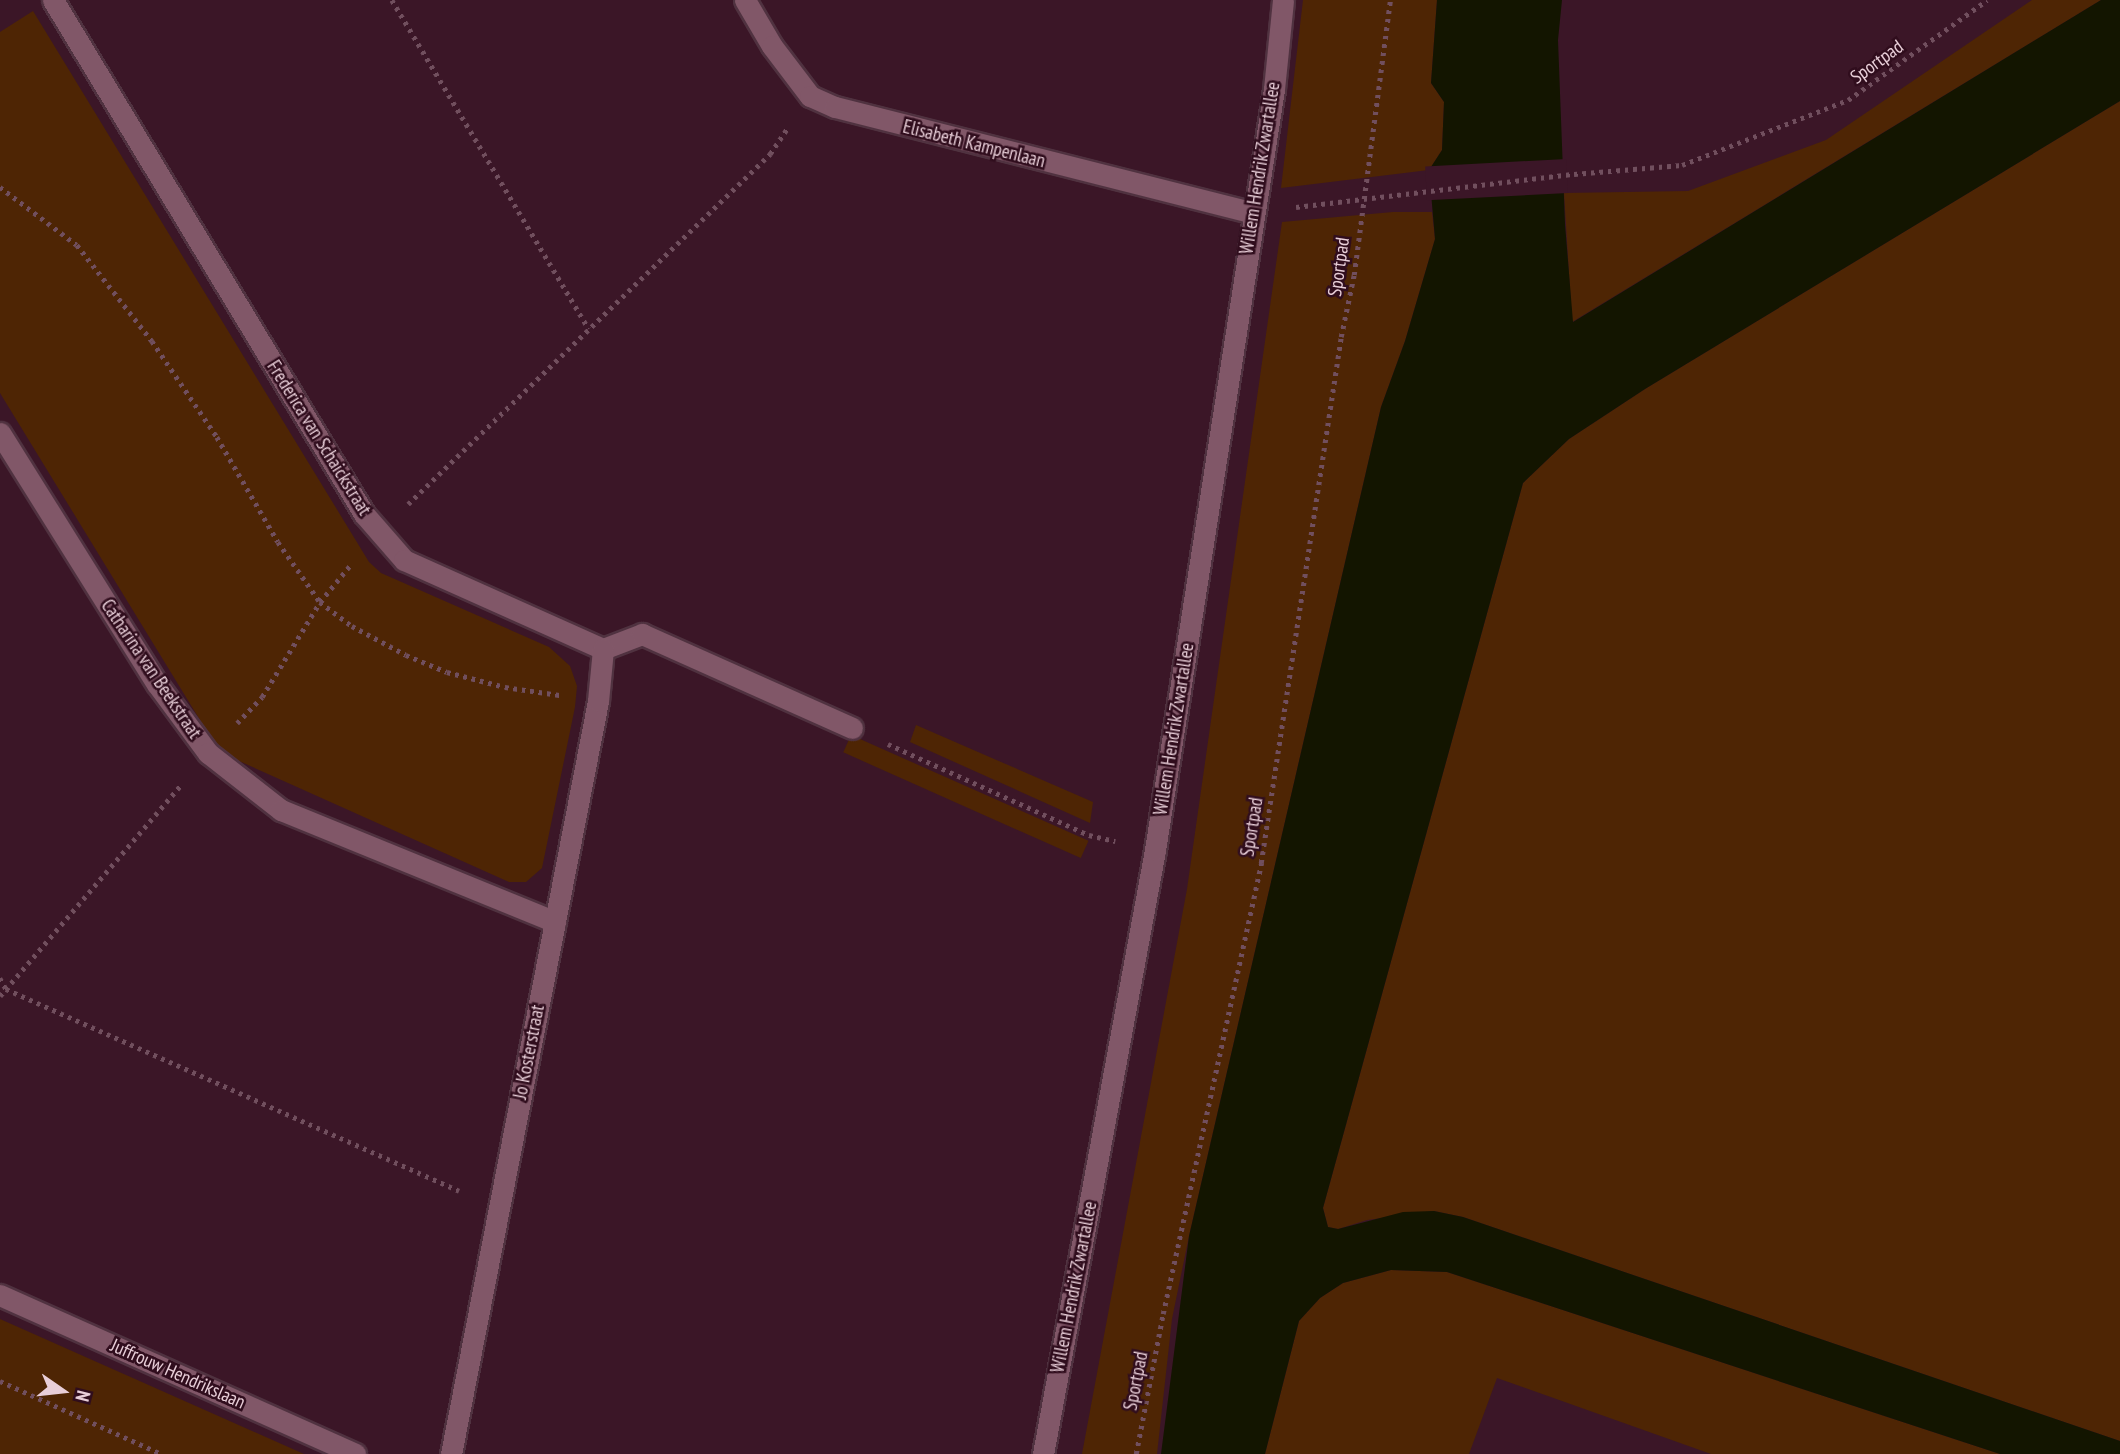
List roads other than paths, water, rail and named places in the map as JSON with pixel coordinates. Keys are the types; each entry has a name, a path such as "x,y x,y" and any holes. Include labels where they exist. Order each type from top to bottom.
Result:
{"street":[{"name":"Frederica van Schaickstraat","path":"53,0 364,514 404,560 603,649"},
{"name":"Elisabeth Kampenlaan","path":"744,0 772,47 810,96 835,107 1253,213"},
{"name":"Willem Hendrik Zwartallee","path":"1043,1454 1155,850 1274,89 1283,0"},
{"name":"Catharina van Beekstraat","path":"0,433 157,684 208,753 281,810 555,922"},
{"path":"603,649 642,634 852,728"},
{"name":"Jo Kosterstraat","path":"451,1454 598,701 603,649"},
{"name":"Juffrouw Hendrikslaan","path":"0,1294 355,1454"}]}
